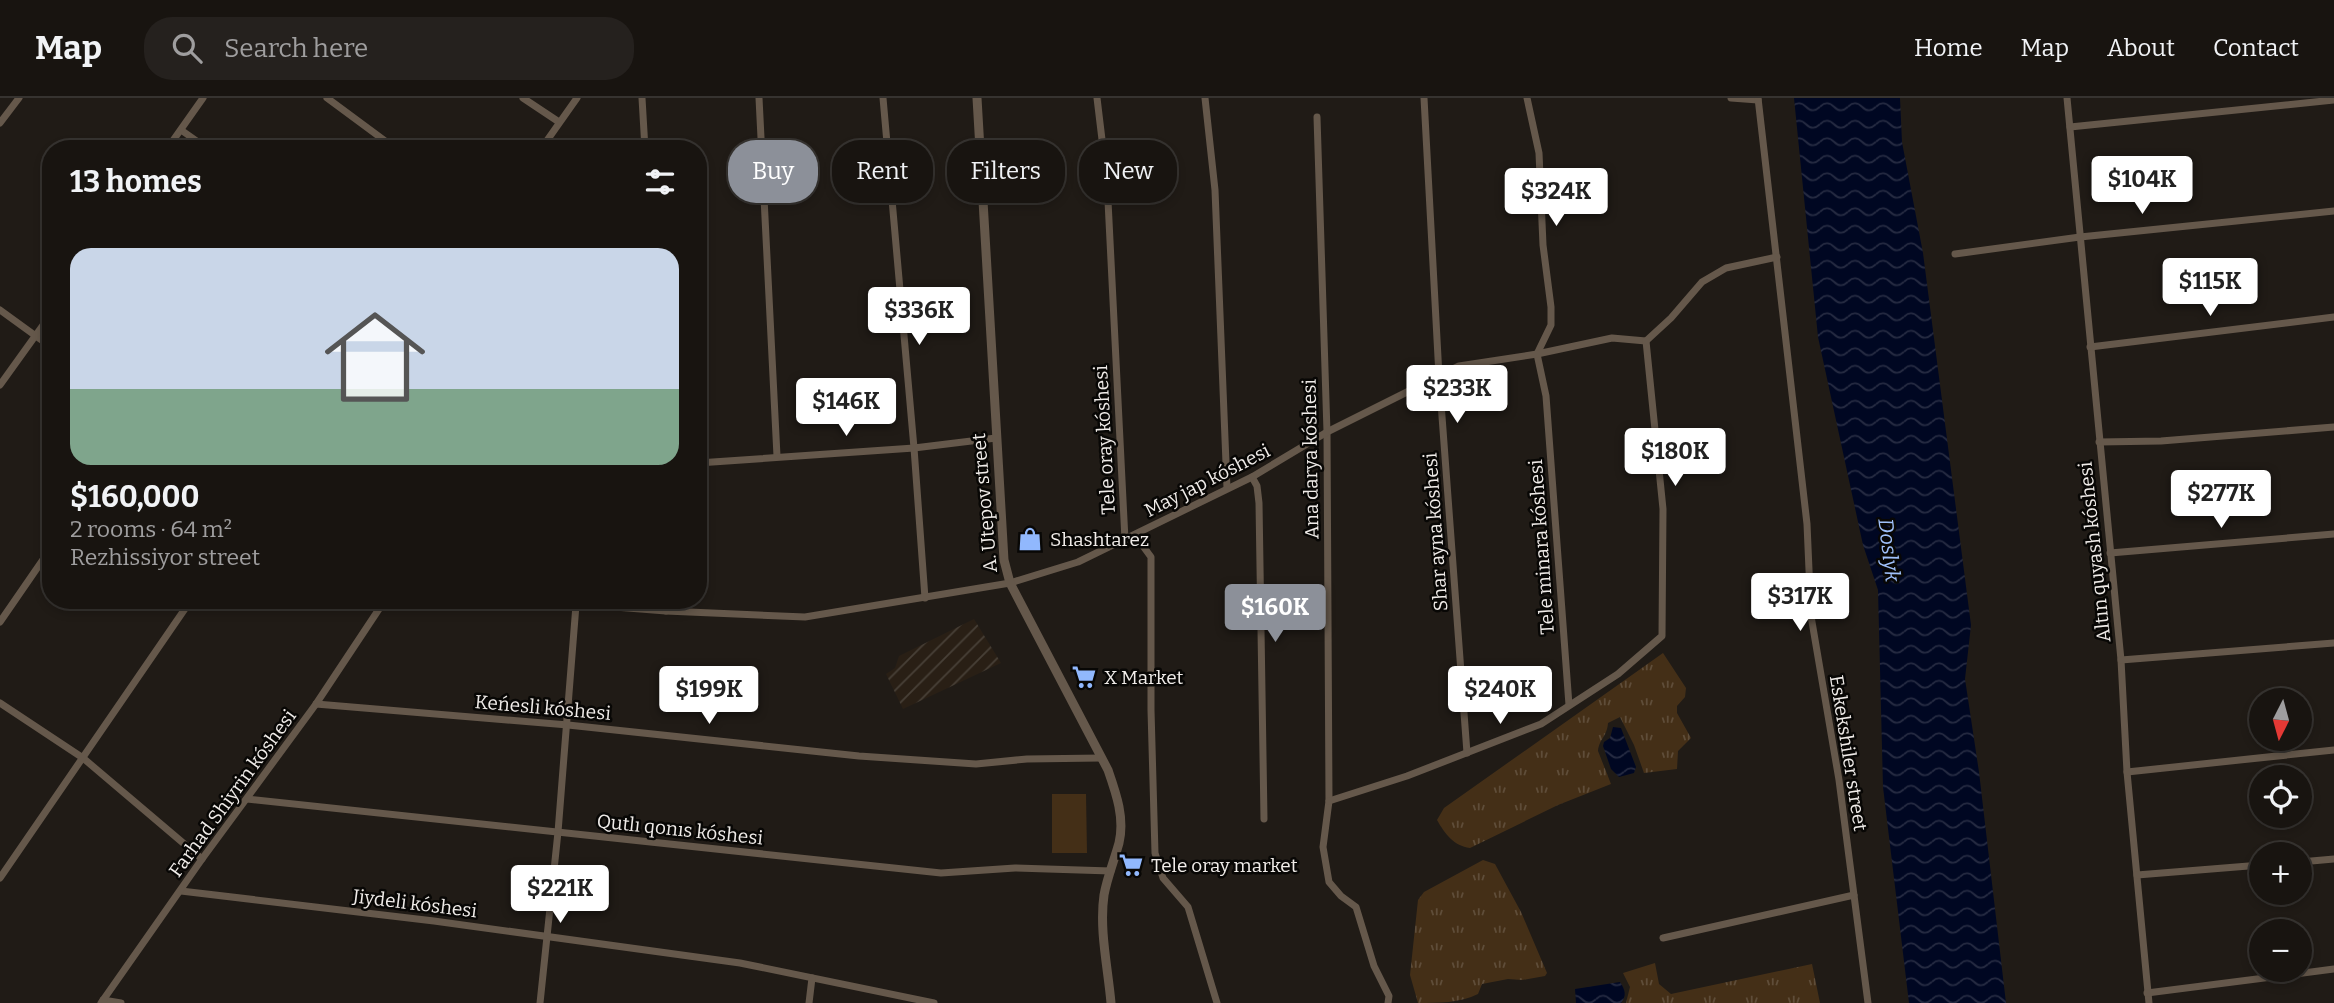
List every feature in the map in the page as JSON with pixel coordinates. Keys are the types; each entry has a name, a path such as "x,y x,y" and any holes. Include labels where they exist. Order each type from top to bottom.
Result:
{"street":[{"path":"0,123 19,98"},
{"path":"174,140 203,98"},
{"path":"327,98 384,140"},
{"path":"523,98 559,122"},
{"path":"547,140 577,98"},
{"path":"642,98 644,140"},
{"path":"759,98 777,456"},
{"path":"883,98 925,598"},
{"name":"A. Utepov street","path":"977,98 1004,561 1010,583 1117,794 1121,820 1120,840 1104,895 1108,1003"},
{"name":"Tele oray kóshesi","path":"1097,98 1107,181 1125,540 1140,542 1151,556 1155,853 1163,878 1188,907 1217,1003"},
{"path":"1205,98 1215,190 1227,488"},
{"name":"Shar ayna kóshesi","path":"1424,98 1439,376 1467,754"},
{"path":"1527,98 1539,153 1543,245 1551,307 1551,325 1537,354"},
{"path":"1731,98 1758,99"},
{"name":"Altın quyash kóshesi","path":"2067,98 2121,660 2127,772 2149,1003"},
{"name":"Eskekshiler street","path":"1758,99 1807,524 1811,617 1839,779 1868,1003"},
{"path":"2070,127 2334,100"},
{"name":"Ana darya kóshesi","path":"1317,117 1326,432 1329,801 1323,847 1329,882 1356,907 1374,966 1389,996 1388,1003"},
{"path":"181,130 195,140"},
{"path":"1955,254 2080,237 2334,211"},
{"path":"1329,801 1407,776 1541,724 1618,674 1662,636 1663,509 1646,341 1671,318 1702,282 1726,268 1777,257"},
{"path":"0,310 42,341"},
{"path":"2090,347 2334,317"},
{"path":"0,385 42,326"},
{"name":"May jap kóshesi","path":"636,609 805,617 1010,583 1079,562 1125,540 1252,477 1326,432 1459,366 1537,354 1612,338 1646,341"},
{"name":"Tele minara kóshesi","path":"1537,354 1546,396 1569,705"},
{"path":"2099,442 2161,441 2334,427"},
{"path":"707,462 914,449 996,438"},
{"path":"1252,477 1257,486 1259,503 1265,819"},
{"path":"2110,553 2334,534"},
{"path":"0,622 42,561"},
{"path":"0,878 185,609"},
{"name":"Farhad Shiyrin kóshesi","path":"102,1002 202,859 316,704 379,609"},
{"path":"540,1003 568,725 576,609"},
{"path":"2121,660 2334,643"},
{"path":"0,703 83,758 202,859"},
{"name":"Keńesli kóshesi","path":"316,704 568,725 859,756 976,764 1027,759 1101,758"},
{"path":"2127,772 2334,750"},
{"name":"Qutlı qonıs kóshesi","path":"247,799 942,873 1015,868 1111,871"},
{"path":"2312,861 2334,859"},
{"path":"2137,875 2249,866"},
{"name":"Jiydeli kóshesi","path":"181,891 421,919 740,963 928,1003"},
{"path":"1663,938 1854,895"},
{"path":"2147,993 2334,969"},
{"path":"809,1003 812,978"},
{"path":"102,1002 121,1003"}],"shaded area":[{"path":"974,619 1001,663 903,709 886,674 895,668 899,656"}],"green space":[{"path":"1663,653 1686,688 1685,697 1677,706 1677,713 1691,738 1678,751 1677,769 1644,773 1620,717 1608,723 1598,751 1611,784 1558,805 1470,848 1459,845 1447,834 1437,820 1444,808"},
{"path":"1052,794 1086,794 1087,853 1052,853"},
{"path":"1483,860 1495,864 1521,912 1547,973 1545,976 1522,980 1508,979 1482,984 1478,994 1464,999 1418,1003 1410,975 1418,900 1424,892"},
{"path":"1655,963 1659,984 1671,994 1812,964 1820,1003 1626,1003 1630,987 1623,973"}],"water":[{"name":"Doslyk","path":"1794,98 1900,98 1902,142 1923,253 1971,625 1965,679 1979,772 2006,1003 1909,1003 1883,787 1878,590 1863,545 1818,337"},
{"path":"1613,727 1621,728 1636,767 1634,773 1619,777 1611,769 1603,746 1610,738"},
{"path":"1620,982 1625,992 1621,1003 1576,1003 1575,989"}],"place":[{"name":"Shashtarez","path":"1030,539"},
{"name":"X Market","path":"1084,677"},
{"name":"Tele oray market","path":"1131,865"}]}
